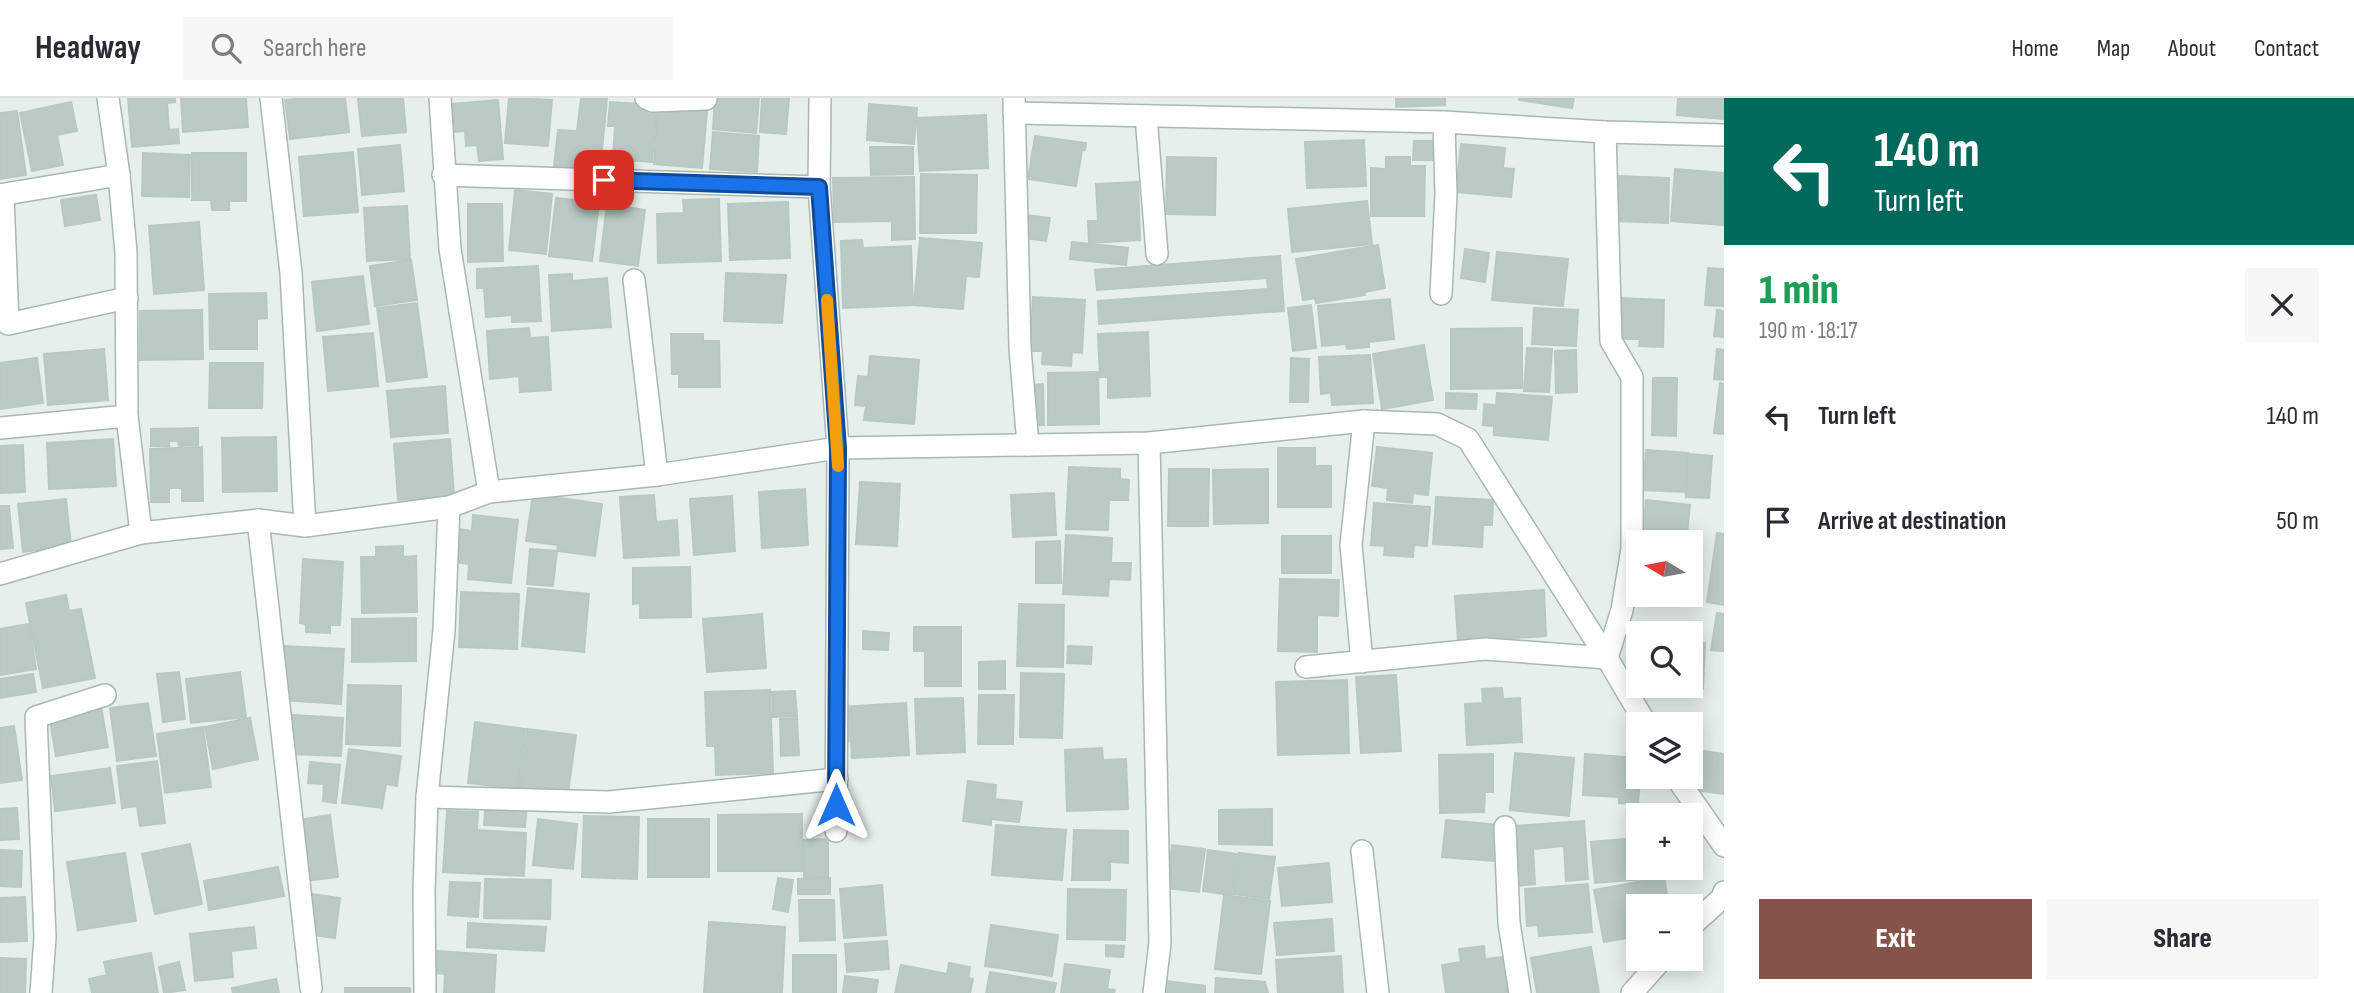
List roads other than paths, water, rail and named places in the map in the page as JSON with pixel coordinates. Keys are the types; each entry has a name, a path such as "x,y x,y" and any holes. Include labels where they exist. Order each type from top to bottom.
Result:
{"street":[{"path":"108,98 126,252 127,416 141,533"},
{"path":"271,98 291,273 305,526"},
{"path":"440,98 450,249 489,492"},
{"path":"646,98 653,101 706,99"},
{"path":"820,98 819,187 838,448 836,831"},
{"path":"1028,445 1020,348 1014,105 1146,116 1221,108 1605,132 1724,135"},
{"path":"1146,116 1157,254"},
{"path":"1441,294 1446,194 1444,122"},
{"path":"1605,132 1611,341 1632,377 1632,549 1622,610 1607,658"},
{"path":"119,175 1,195 8,324 127,298"},
{"path":"443,175 819,187"},
{"path":"634,280 657,475"},
{"path":"0,428 127,416"},
{"path":"1362,662 1351,545 1364,421"},
{"path":"0,574 141,533 258,520 305,526 449,507 489,492 657,475 838,448 1149,443 1364,421 1437,424 1468,439 1639,712"},
{"path":"1149,443 1160,943 1154,993"},
{"path":"425,993 427,797 444,630 449,507"},
{"path":"258,520 311,988"},
{"path":"1306,667 1485,649 1607,658"},
{"path":"41,993 45,937 36,718 105,695"},
{"path":"427,797 610,802 837,779"},
{"path":"1684,789 1724,846"},
{"path":"1505,827 1509,923 1520,993"},
{"path":"1362,851 1378,993"},
{"path":"1703,917 1723,899"},
{"path":"1632,993 1651,971"}]}
